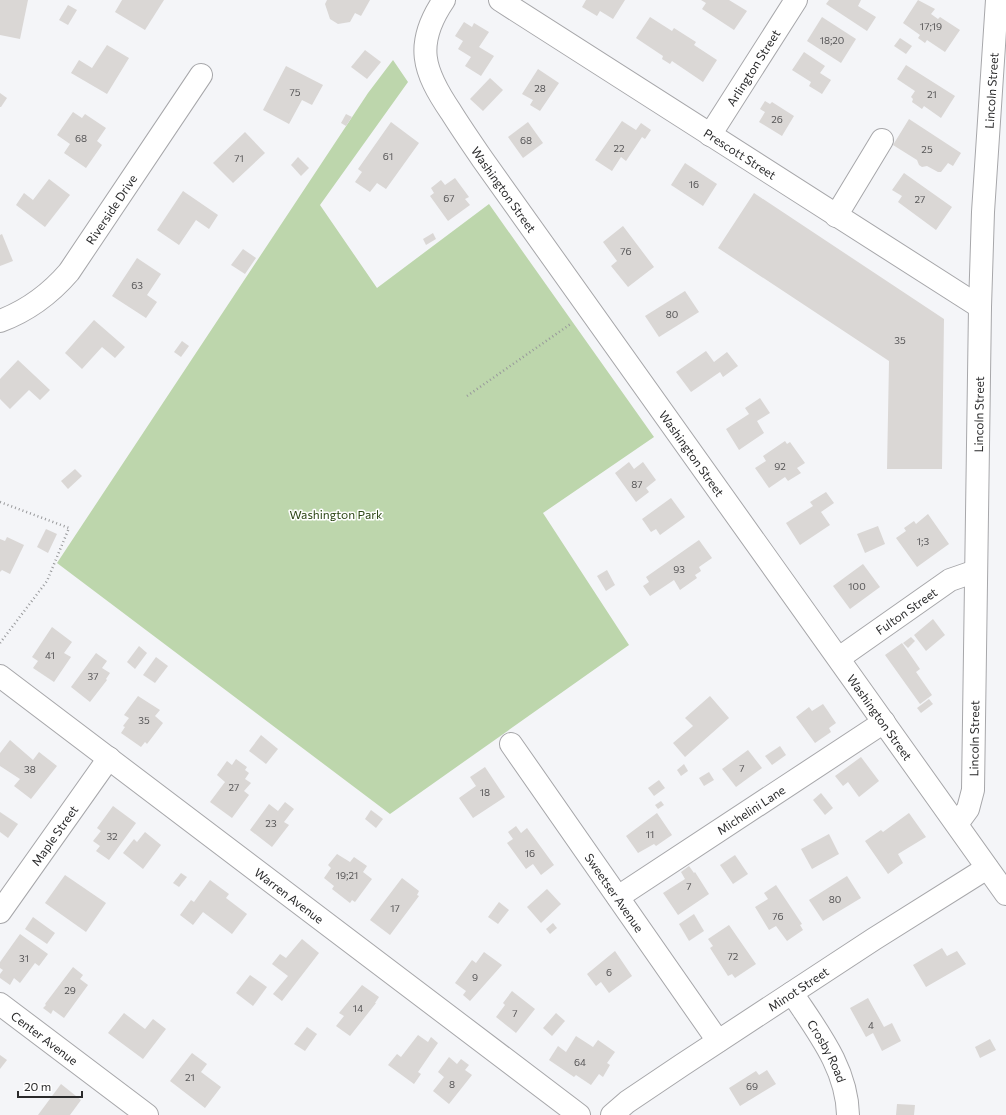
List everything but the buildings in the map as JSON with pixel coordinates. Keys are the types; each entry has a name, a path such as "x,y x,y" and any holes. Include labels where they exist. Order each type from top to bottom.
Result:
{"street":[{"name":"Washington Street","path":"444,0 431,22 426,40 426,59 433,83 483,160 840,658 1006,894"},
{"name":"Prescott Street","path":"500,0 980,307"},
{"name":"Arlington Street","path":"710,135 796,0"},
{"name":"Lincoln Street","path":"957,824 970,805 973,790 980,307 983,212 997,0"},
{"name":"Riverside Drive","path":"0,321 34,304 53,290 69,272 201,75"},
{"path":"836,216 882,140"},
{"name":"Fulton Street","path":"840,658 925,596 950,580 976,571"},
{"name":"Warren Avenue","path":"0,676 579,1115"},
{"name":"Michelini Lane","path":"618,897 884,722"},
{"name":"Sweetser Avenue","path":"511,744 718,1041"},
{"name":"Maple Street","path":"0,912 109,758"},
{"name":"Minot Street","path":"612,1115 627,1102 718,1041 987,868"},
{"name":"Crosby Road","path":"792,993 838,1066 844,1088 848,1115"},
{"name":"Center Avenue","path":"0,1004 147,1115"}],"path":[{"path":"466,396 590,310"},
{"path":"0,502 69,528 47,581 0,643"}],"green space":[{"name":"Washington Park","path":"393,60 408,82 320,205 377,288 489,204 654,437 543,513 629,645 390,814 57,563 368,93"}]}
